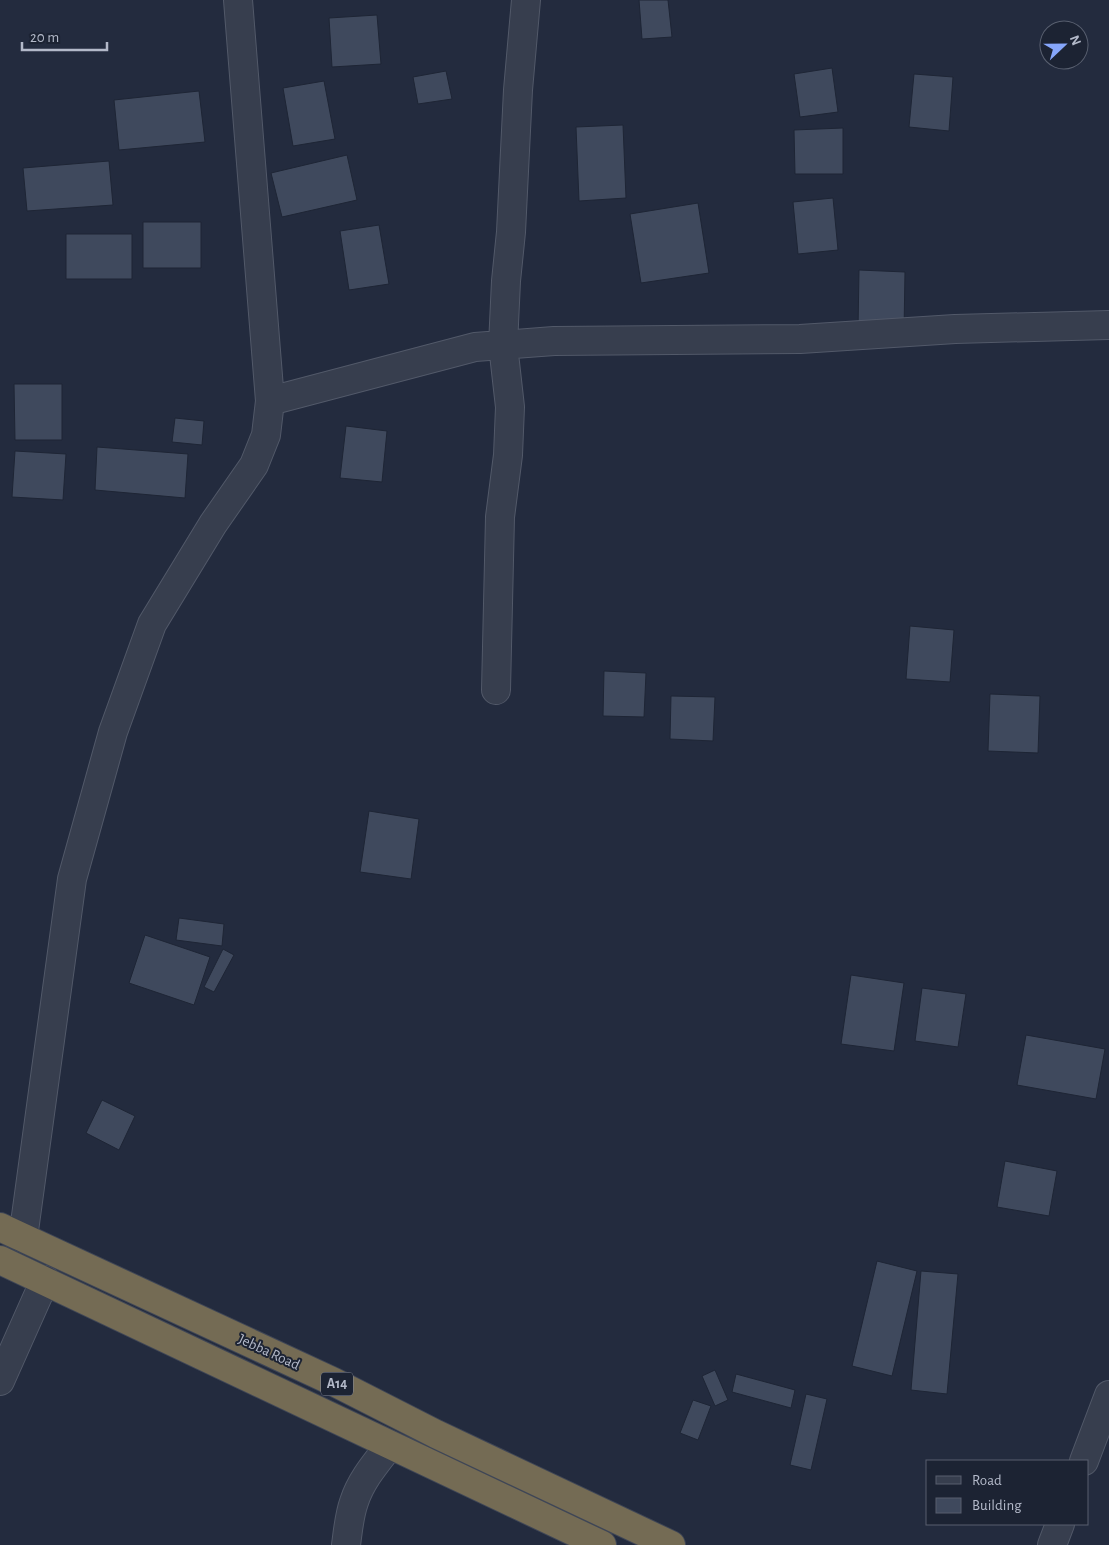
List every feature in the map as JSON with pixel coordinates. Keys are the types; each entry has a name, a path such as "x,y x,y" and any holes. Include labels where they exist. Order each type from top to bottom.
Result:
{"highway":[{"name":"Jebba Road","path":"12,1232 334,1382 436,1434 671,1545"},
{"name":"Jebba Road","path":"0,1260 602,1545"}],"street":[{"path":"12,1232 72,878 113,732 152,624 213,524 254,465 266,435 270,402 238,0"},
{"path":"496,690 500,526 508,455 510,407 503,345 518,90 526,0"},
{"path":"270,402 475,346 554,342 800,339 955,329 1109,325"},
{"path":"0,1381 45,1280"},
{"path":"1084,1460 1109,1395"},
{"path":"346,1545 349,1517 353,1502 369,1473 390,1445"},
{"path":"1052,1545 1060,1525"}],"building":[{"path":"639,0 668,0 672,37 642,39"},
{"path":"377,15 381,64 332,67 329,18"},
{"path":"832,68 838,112 800,117 794,74"},
{"path":"446,71 452,99 418,104 413,77"},
{"path":"914,74 953,77 949,131 909,127"},
{"path":"324,81 335,139 293,146 283,88"},
{"path":"199,91 205,142 119,150 114,100"},
{"path":"623,125 626,198 579,201 576,127"},
{"path":"843,128 843,174 795,174 794,130"},
{"path":"347,155 357,200 282,217 271,173"},
{"path":"109,161 113,205 27,211 23,168"},
{"path":"833,198 838,250 798,254 793,202"},
{"path":"698,203 709,273 641,283 630,214"},
{"path":"143,222 201,222 201,268 143,268"},
{"path":"379,225 389,284 349,290 340,231"},
{"path":"66,234 132,234 132,279 66,279"},
{"path":"859,270 905,272 904,331 858,330"},
{"path":"14,384 62,384 62,440 15,440"},
{"path":"175,418 204,421 202,445 172,442"},
{"path":"346,426 387,431 382,482 340,478"},
{"path":"97,447 188,454 185,498 95,490"},
{"path":"15,451 66,454 63,500 12,497"},
{"path":"910,626 954,630 950,682 906,679"},
{"path":"604,671 646,673 644,717 603,716"},
{"path":"990,694 1040,696 1038,753 988,751"},
{"path":"671,696 715,697 713,741 670,739"},
{"path":"369,811 419,819 411,879 360,872"},
{"path":"179,918 224,924 222,946 176,940"},
{"path":"145,935 210,957 194,1005 129,983"},
{"path":"223,949 234,955 214,992 204,987"},
{"path":"851,975 904,983 894,1051 841,1044"},
{"path":"922,988 966,994 958,1047 915,1041"},
{"path":"1026,1035 1105,1049 1096,1099 1017,1085"},
{"path":"102,1100 135,1116 119,1150 86,1133"},
{"path":"1005,1161 1057,1171 1049,1216 997,1207"},
{"path":"877,1261 917,1271 892,1376 852,1366"},
{"path":"921,1271 958,1274 947,1394 911,1390"},
{"path":"715,1370 728,1400 715,1406 702,1376"},
{"path":"736,1374 795,1390 791,1408 732,1392"},
{"path":"806,1394 827,1399 811,1470 790,1465"},
{"path":"693,1400 711,1406 698,1440 680,1433"}]}
